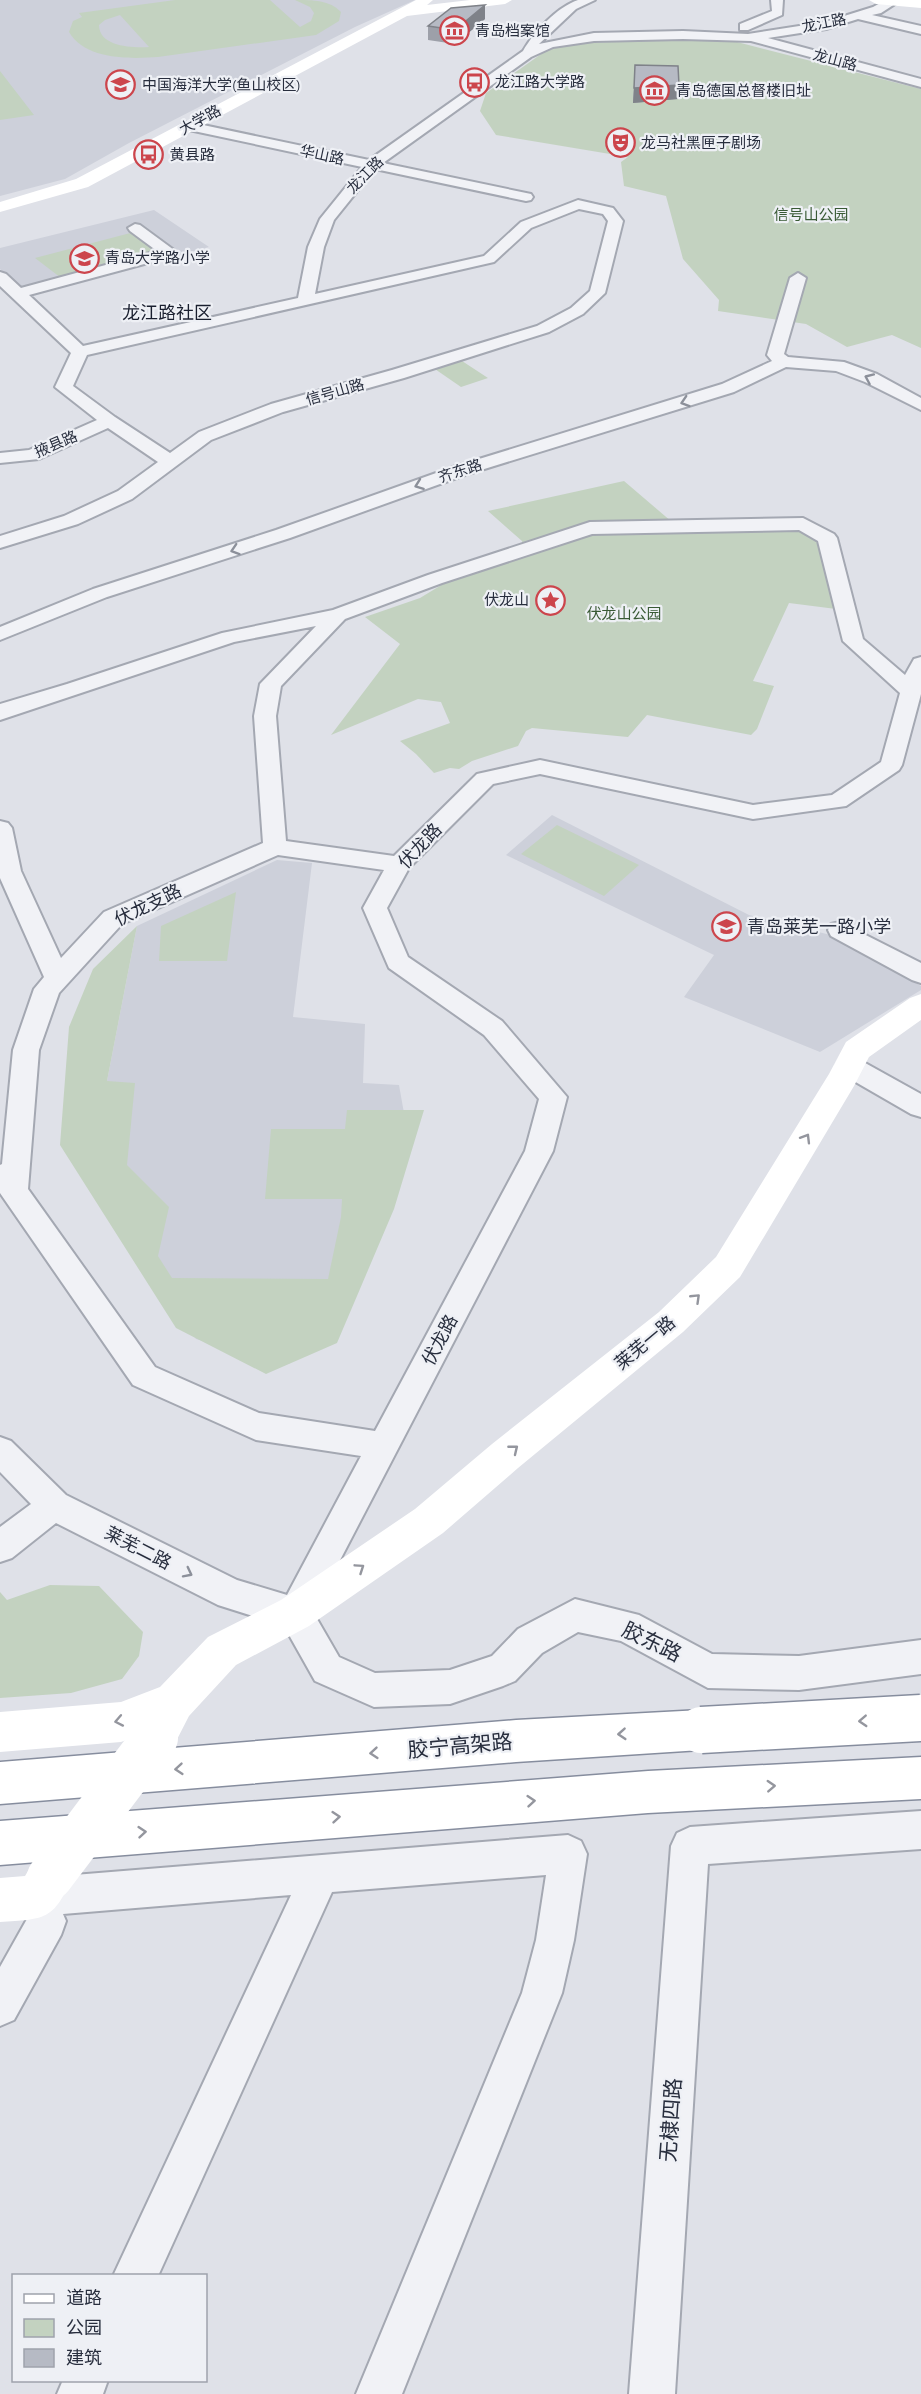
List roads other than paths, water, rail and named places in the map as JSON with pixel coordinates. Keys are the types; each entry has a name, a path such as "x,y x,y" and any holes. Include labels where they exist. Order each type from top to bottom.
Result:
{"main road":[{"name":"大学路","path":"0,207 82,183 426,0"},
{"path":"400,12 505,0"},
{"path":"876,0 921,4"},
{"name":"莱芜一路","path":"29,1891 222,1652 295,1613 429,1521 505,1456 671,1322 728,1267 857,1050 921,1005"},
{"name":"胶宁高架路","path":"0,1783 516,1741 921,1719"},
{"path":"0,1732 165,1720"},
{"path":"0,1843 648,1792 921,1779"}],"street":[{"path":"527,54 535,41 572,6 589,0"},
{"path":"724,35 772,16 778,12 777,0"},
{"name":"龙江路","path":"306,299 316,247 327,219 371,165 527,54 550,44 594,37 724,35 748,38 826,25 877,10 893,1"},
{"path":"859,16 921,30"},
{"name":"龙山路","path":"748,38 921,83"},
{"name":"华山路","path":"189,126 526,197"},
{"name":"信号山路","path":"0,542 71,520 125,495 205,436 277,408 398,374 543,329 577,312 597,293 616,221 608,211 578,204 525,225 489,259 306,299"},
{"path":"6,287 169,253 135,228"},
{"path":"784,362 775,356 798,278"},
{"path":"6,287 80,352"},
{"path":"80,352 306,299"},
{"path":"80,352 64,387 109,421 171,462"},
{"name":"齐东路","path":"0,634 100,593 284,534 459,471 728,388 784,362 838,366 871,378 921,405"},
{"name":"掖县路","path":"0,458 33,455 109,421"},
{"path":"0,713 3,710 75,689 229,637 338,615 435,579 590,528 803,524 827,538 853,641 911,691"},
{"path":"338,615 271,684 265,716 275,847 399,864"},
{"name":"伏龙路","path":"295,1613 539,1151 553,1097 493,1028 398,962 375,908 399,864 485,779 540,767 753,812 838,801 891,765 921,663"},
{"path":"0,828 9,871 57,978"},
{"name":"伏龙支路","path":"7,1180 26,1050 47,989 113,918 275,847"},
{"path":"840,930 921,974"},
{"path":"849,1066 921,1107"},
{"path":"7,1180 144,1376 256,1426 384,1446"},
{"name":"莱芜二路","path":"0,1452 54,1505 230,1594 295,1613"},
{"path":"0,1547 54,1505"},
{"name":"胶东路","path":"295,1613 327,1669 374,1690 450,1687 503,1669 530,1641 574,1615 627,1626 708,1671 799,1673 921,1656"},
{"name":"无棣四路","path":"652,2394 690,1846 921,1830"},
{"path":"0,2006 47,1921 29,1891 321,1873 568,1854 555,1940 542,1993 379,2394"},
{"path":"136,2274 321,1873"}],"place":[{"name":"青岛档案馆","path":"454,31"},
{"name":"龙江路大学路","path":"474,82"},
{"name":"中国海洋大学(鱼山校区)","path":"121,85"},
{"name":"青岛德国总督楼旧址","path":"655,91"},
{"name":"龙马社黑匣子剧场","path":"620,143"},
{"name":"黄县路","path":"149,155"},
{"name":"青岛大学路小学","path":"84,258"},
{"name":"伏龙山","path":"550,600"},
{"name":"青岛莱芜一路小学","path":"726,927"}],"district":[{"name":"龙江路社区","path":"167,313"}],"park label":[{"name":"信号山公园","path":"811,215"},
{"name":"伏龙山公园","path":"624,614"}]}
